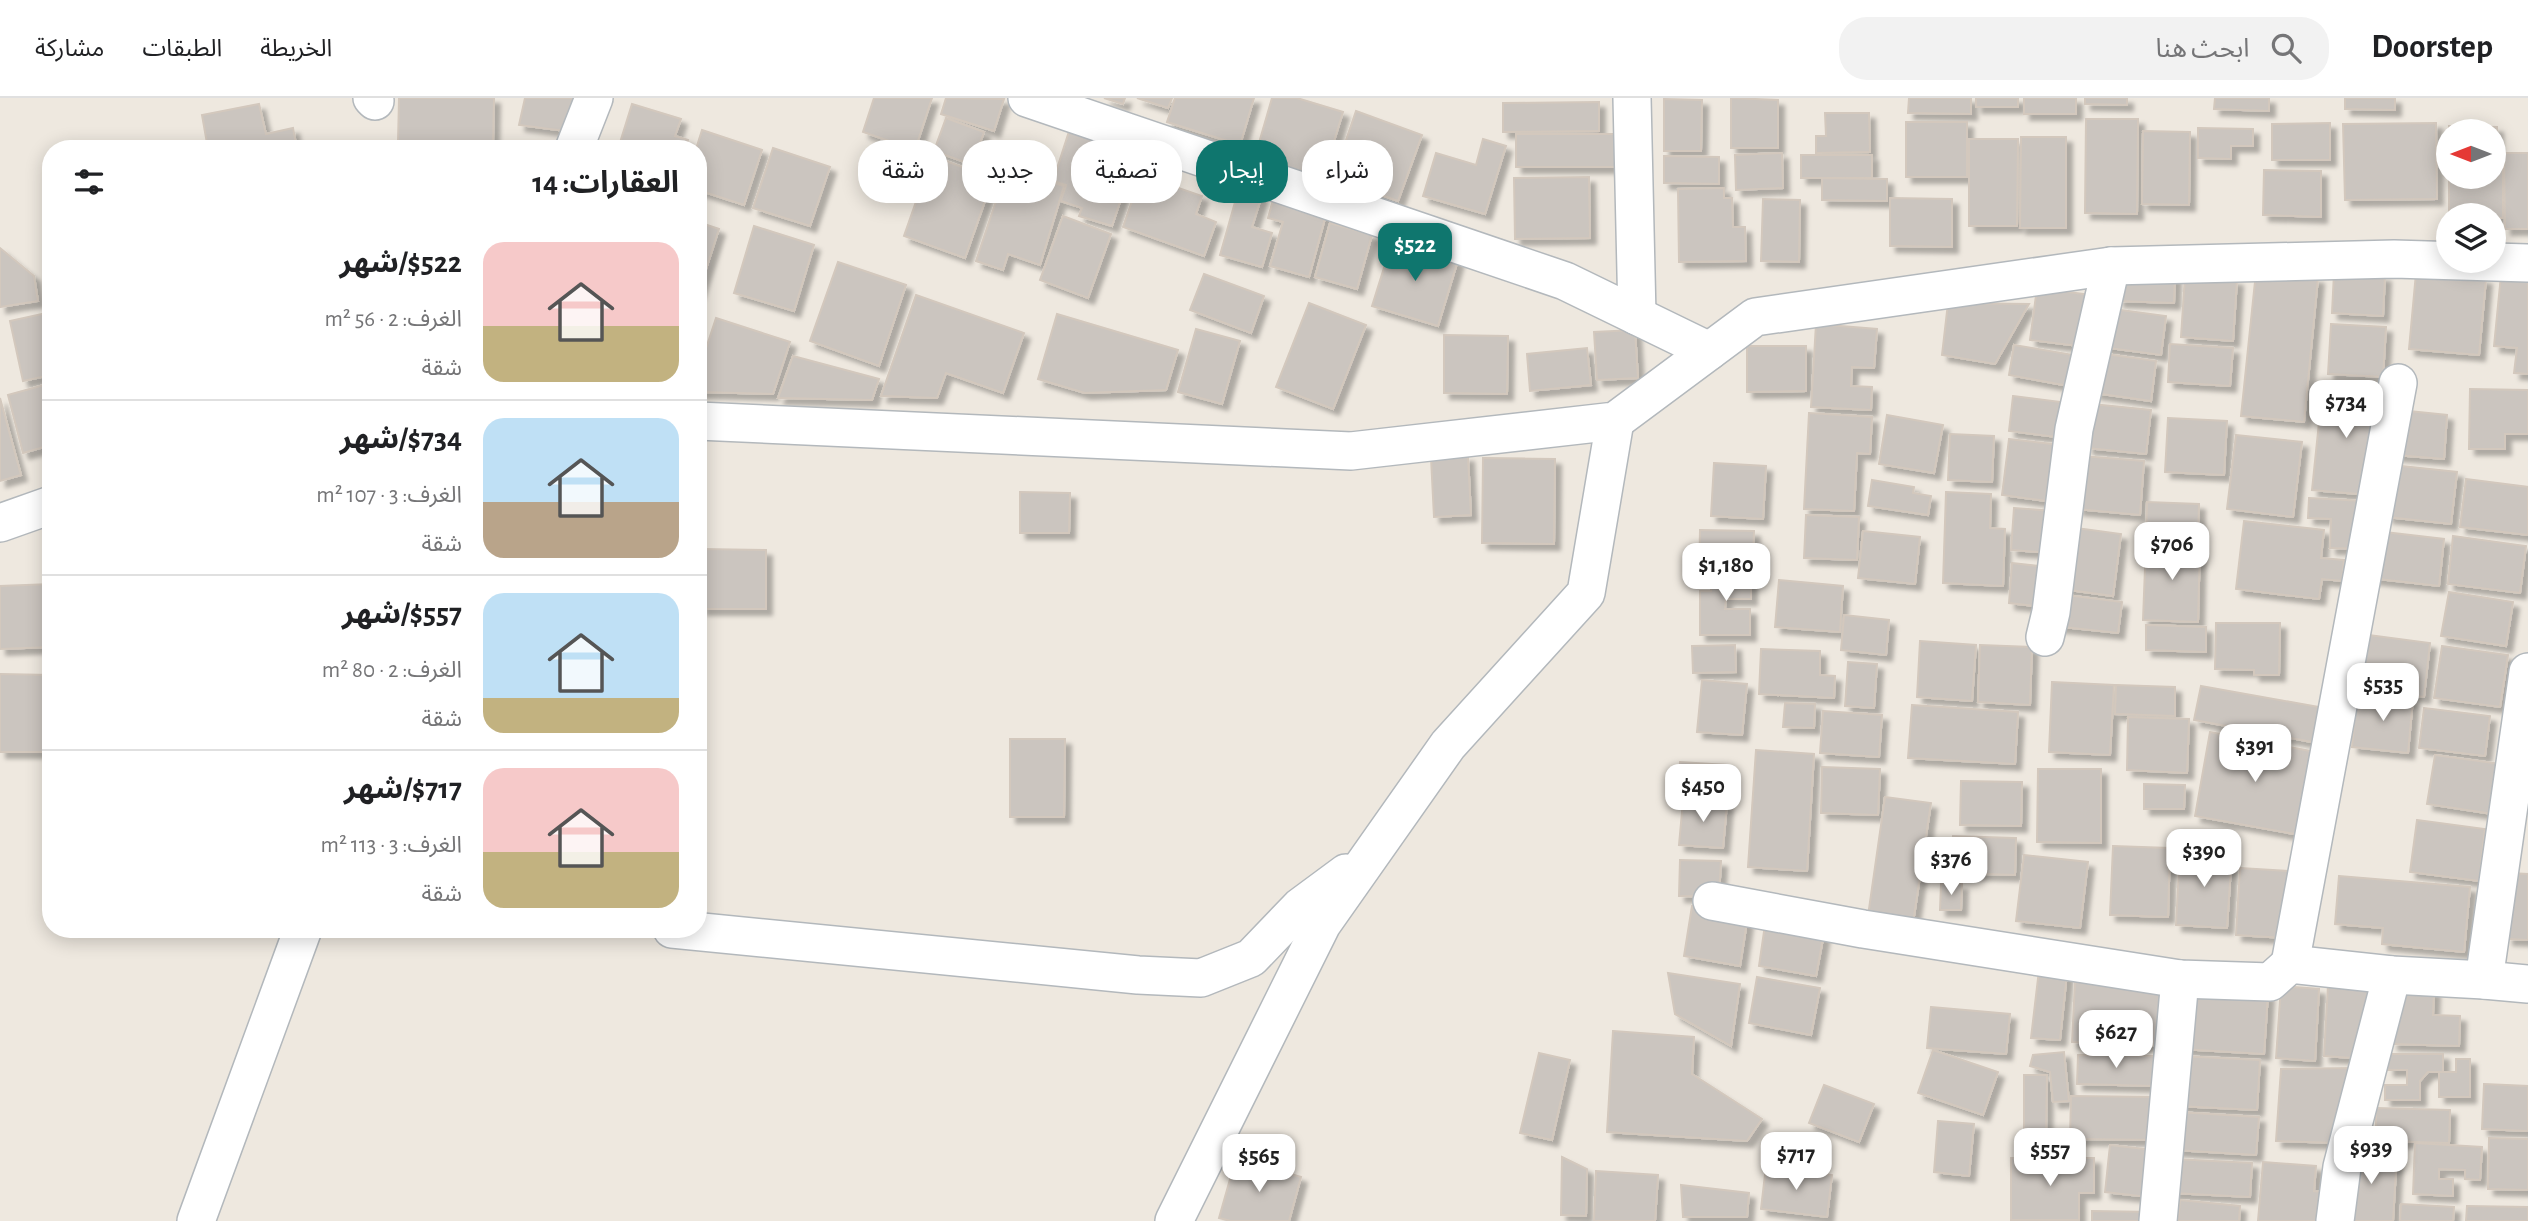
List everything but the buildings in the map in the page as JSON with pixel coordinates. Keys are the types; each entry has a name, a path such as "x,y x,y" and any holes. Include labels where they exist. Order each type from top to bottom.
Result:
{"street":[{"path":"578,140 594,98"},
{"path":"1027,98 1565,281 1709,351"},
{"path":"1632,98 1637,316"},
{"path":"707,421 1351,451 1615,421 1755,317 2111,266 2394,259 2528,263"},
{"path":"2045,637 2051,612 2074,429 2111,266"},
{"path":"1712,901 1863,929 2180,979 2270,982 2290,964 2398,383"},
{"path":"1174,1221 1322,924 1448,745 1586,593 1615,421"},
{"path":"0,523 42,508"},
{"path":"2484,980 2528,672"},
{"path":"707,932 1138,975 1201,978 1251,958 1300,907 1372,853"},
{"path":"196,1221 300,938"},
{"path":"2290,964 2528,985"},
{"path":"2335,1221 2342,1167 2392,975"},
{"path":"2158,1221 2180,979"}]}
